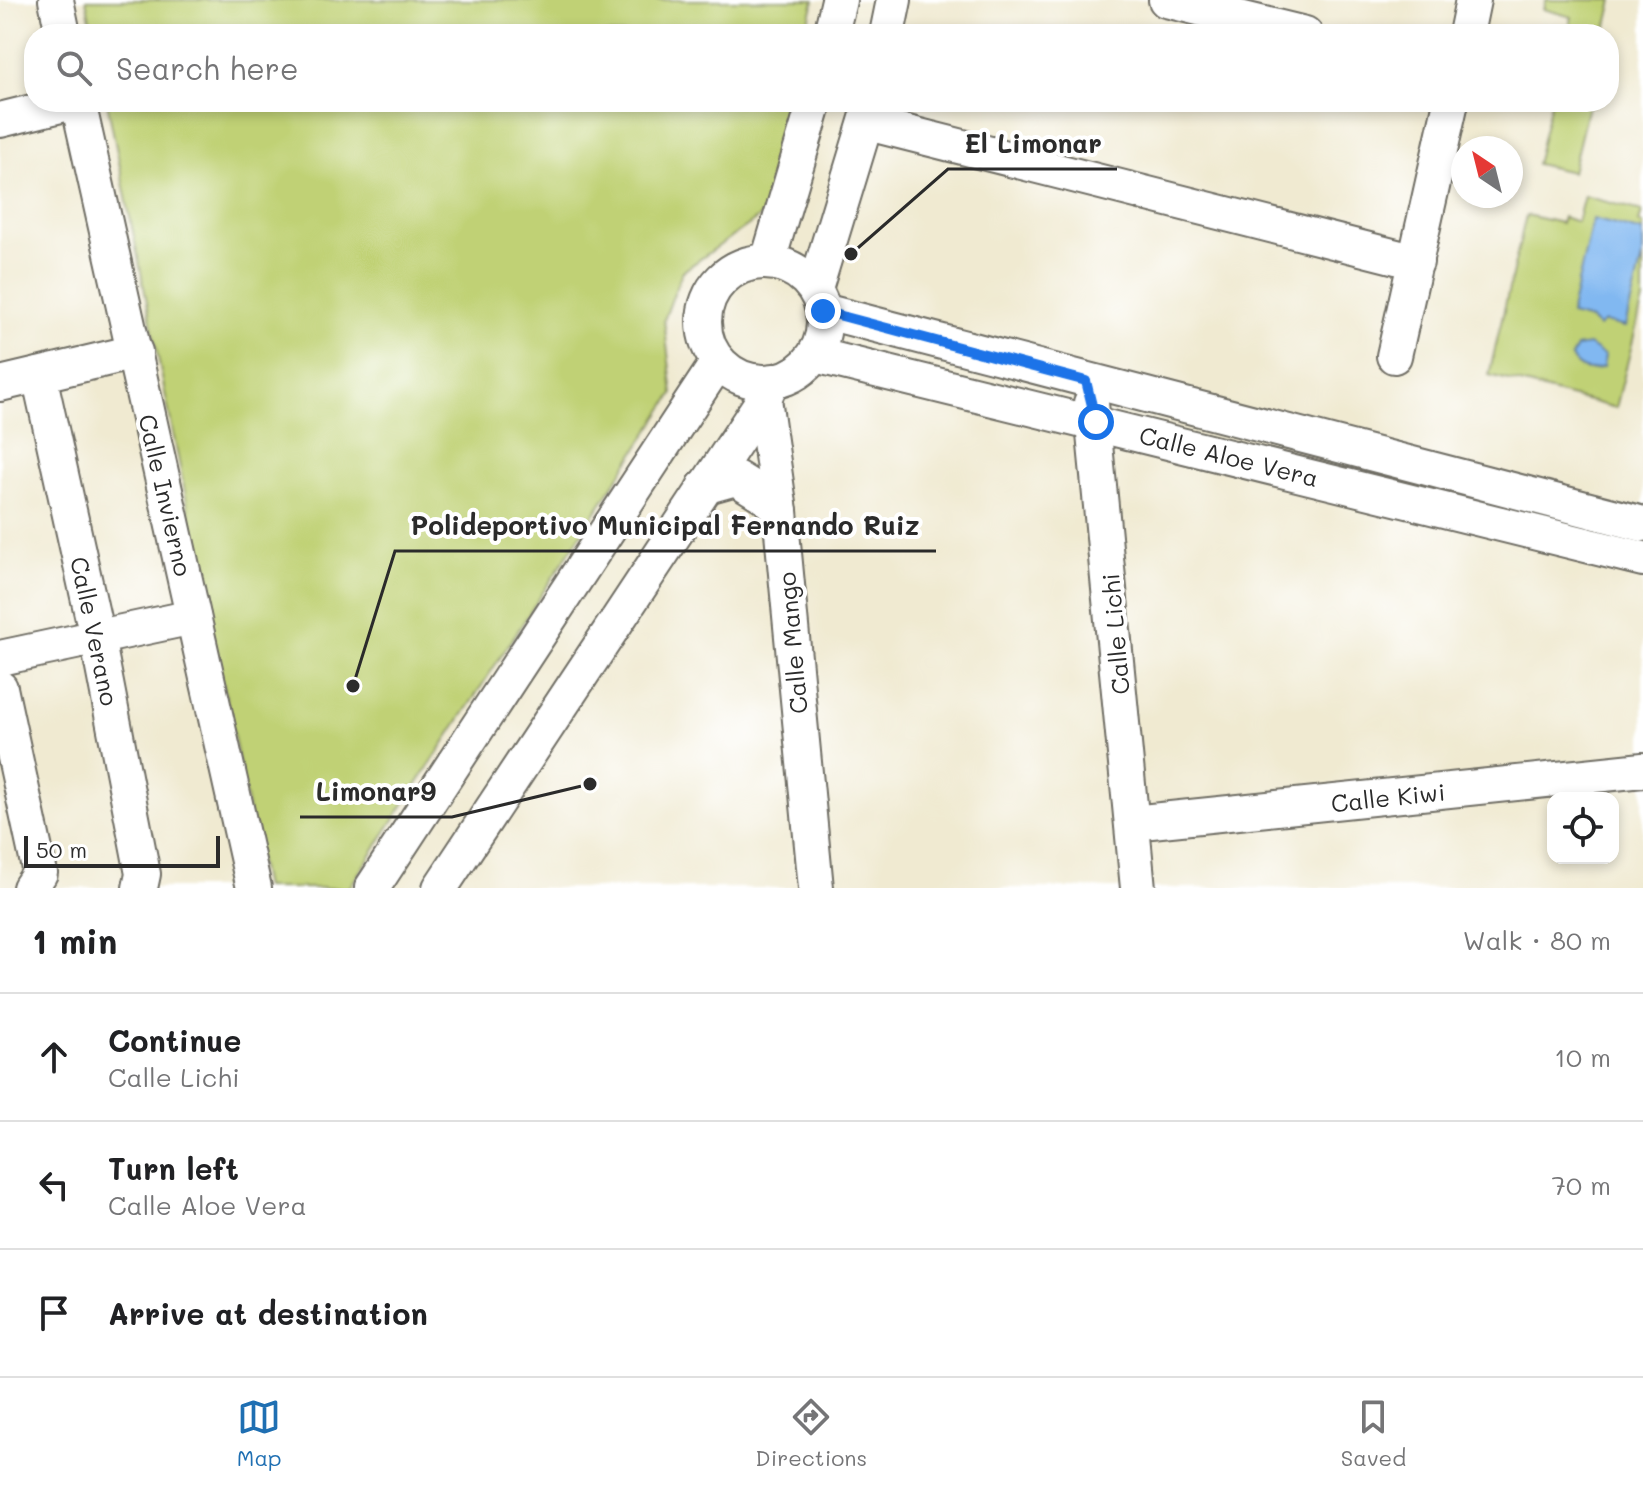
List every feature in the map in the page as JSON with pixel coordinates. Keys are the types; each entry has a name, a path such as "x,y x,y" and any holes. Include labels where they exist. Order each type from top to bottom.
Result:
{"street":[{"path":"56,0 61,24"},
{"path":"833,24 839,0"},
{"path":"889,24 894,0"},
{"path":"1166,0 1264,24"},
{"path":"1468,24 1473,0"},
{"path":"0,120 34,112"},
{"name":"Calle Invierno","path":"78,112 254,888"},
{"path":"768,261 812,112"},
{"path":"440,888 768,391 796,373 815,355 823,334 819,300 870,112 1416,262"},
{"path":"1394,356 1449,112"},
{"path":"768,391 742,379 718,362 706,342 703,318 709,295 724,276 745,265 768,261 795,270 819,300"},
{"name":"Calle Aloe Vera","path":"819,300 1086,381 1643,524"},
{"path":"0,384 135,352"},
{"name":"Calle Aloe Vera","path":"815,355 1643,559"},
{"path":"372,888 718,362"},
{"name":"Calle Verano","path":"39,375 97,637 143,874 140,888"},
{"name":"Calle Lichi","path":"1086,381 1096,422 1138,888"},
{"name":"Calle Mango","path":"768,391 816,888"},
{"path":"704,487 736,478 765,496 780,511"},
{"path":"0,658 193,617"},
{"path":"0,688 40,873 30,888"},
{"name":"Calle Kiwi","path":"1132,823 1643,770"}],"green space":[{"path":"86,0 814,0 808,24 91,24"},
{"path":"1546,0 1613,0 1607,24 1570,24 1572,17 1543,9"},
{"path":"109,112 788,112 764,214 682,272 664,320 673,394 349,888 264,888"},
{"path":"1549,112 1587,112 1572,172 1536,164"},
{"path":"1584,196 1642,211 1639,223 1643,224 1643,300 1616,408 1489,375 1526,215 1561,223 1563,217 1577,222"}],"water":[{"path":"1593,219 1643,232 1643,255 1625,327 1604,322 1598,327 1591,320 1570,315"},
{"path":"1589,345 1605,356 1603,367 1584,369 1571,357 1576,347"}],"place":[{"name":"El Limonar","path":"851,254"},
{"name":"Polideportivo Municipal Fernando Ruiz","path":"353,686"},
{"name":"Limonar9","path":"590,784"}],"route":[{"path":"823,311 1086,381 1096,422"}]}
